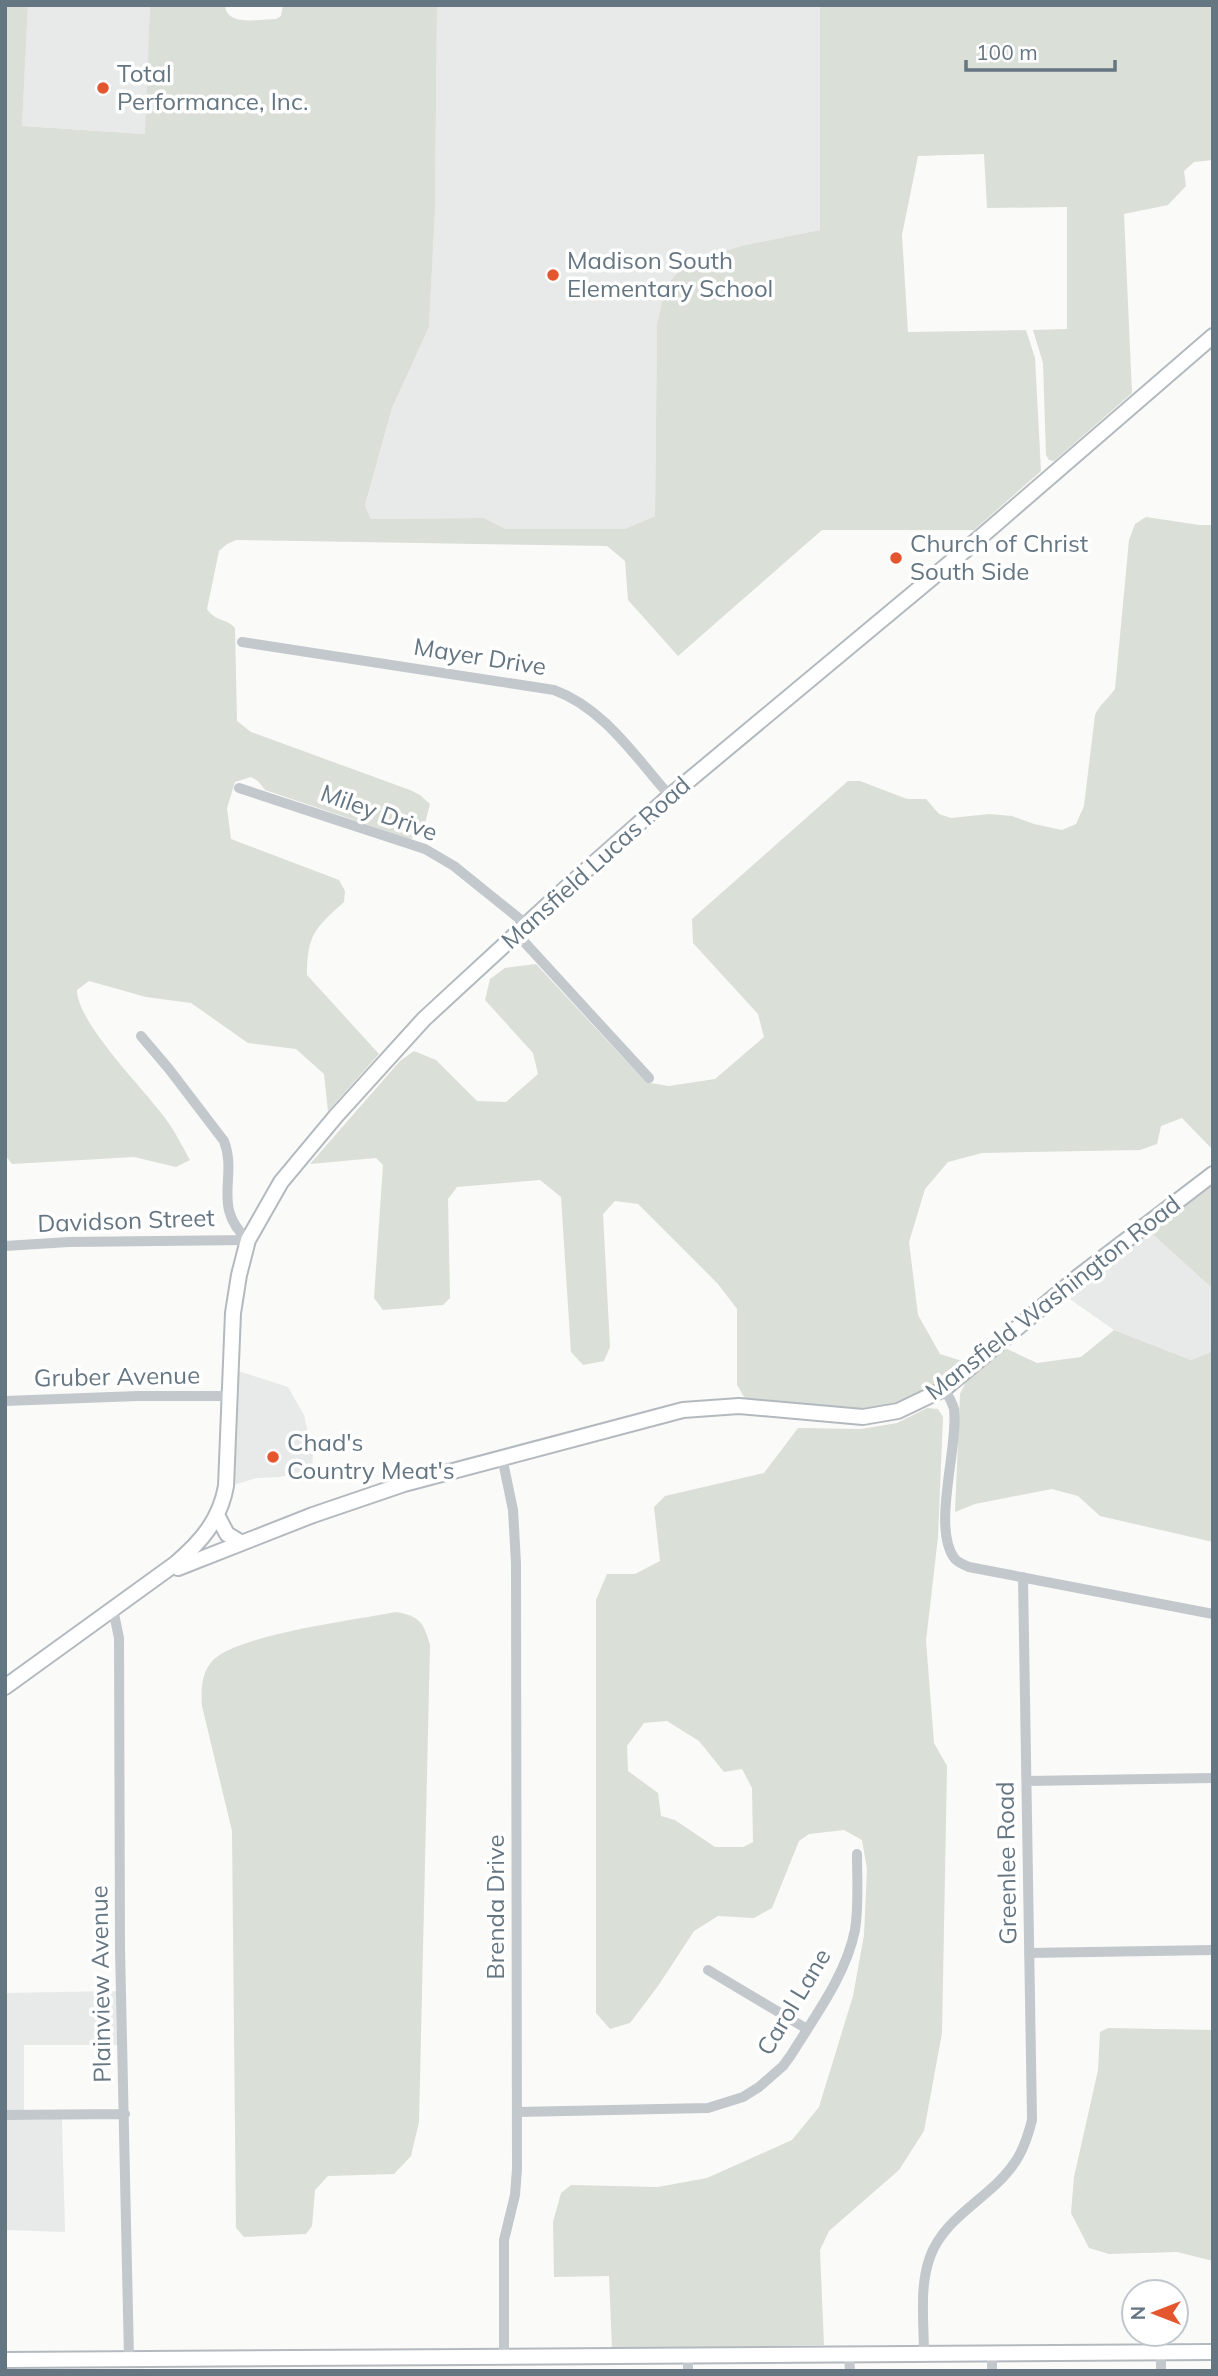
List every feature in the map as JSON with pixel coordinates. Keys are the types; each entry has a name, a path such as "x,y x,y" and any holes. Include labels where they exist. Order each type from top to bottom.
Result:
{"street":[{"name":"Mansfield Lucas Road","path":"161,1575 187,1554 209,1529 217,1515 226,1486 233,1313 248,1240 281,1182 336,1116 424,1018 521,928 670,796 969,547 1213,336"},
{"name":"Mayer Drive","path":"242,642 554,690 577,700 598,716 670,796"},
{"name":"Miley Drive","path":"239,788 425,849 454,866 521,928 649,1078"},
{"path":"141,1037 224,1141 227,1155 228,1205 237,1230 248,1240"},
{"name":"Mansfield Washington Road","path":"161,1575 240,1542 362,1498 502,1457 700,1407 739,1406 849,1417 877,1416 914,1405 944,1389 1078,1277 1213,1174"},
{"name":"Davidson Street","path":"5,1246 69,1242 248,1240"},
{"path":"944,1389 954,1408 946,1529 954,1558 969,1567 1213,1614"},
{"name":"Gruber Avenue","path":"5,1401 138,1395 229,1396"},
{"name":"Brenda Drive","path":"502,1457 513,1510 516,1563 517,2112 515,2195 506,2226 503,2252 504,2357"},
{"path":"217,1515 227,1534 240,1542"},
{"path":"5,1687 161,1575"},
{"name":"Greenlee Road","path":"924,2354 924,2289 930,2258 947,2229 1013,2166 1030,2129 1033,2100 1023,1577"},
{"name":"Plainview Avenue","path":"113,1609 119,1638 120,1924 129,2360"},
{"path":"1027,1782 1213,1778"},
{"name":"Carol Lane","path":"517,2112 708,2108 743,2096 772,2077 783,2066 807,2029 841,1970 852,1941 857,1912 857,1854"},
{"path":"1029,1953 1213,1950"},
{"path":"709,1970 807,2029"},
{"path":"5,2115 125,2114"},
{"path":"1161,2352 1161,2371"},
{"path":"5,2360 382,2364 504,2357 688,2363 849,2355 1213,2352"},
{"path":"992,2354 992,2371"},
{"path":"849,2355 850,2371"}],"shaded area":[{"path":"5,5 28,5 22,126 145,134 150,5 225,5 231,16 253,20 276,19 281,16 283,5 437,5 435,210 429,327 392,408 365,506 371,519 484,518 505,529 625,529 655,516 657,324 665,288 685,263 741,246 820,230 820,5 1213,5 1213,160 1194,162 1184,171 1186,186 1168,205 1124,214 1132,393 1054,461 1049,460 1046,455 1043,363 1033,330 1067,329 1067,207 987,208 984,154 918,156 902,235 908,332 1026,330 1035,358 1041,471 974,530 822,530 678,656 628,600 625,561 607,546 236,540 227,544 219,551 207,609 235,628 237,721 251,732 410,790 430,804 422,835 410,839 265,790 251,777 235,782 227,808 231,839 339,880 345,891 344,902 315,933 309,950 307,975 379,1054 328,1111 324,1074 296,1049 248,1043 191,1003 146,997 89,981 77,990 88,1020 113,1056 165,1118 190,1160 176,1167 134,1157 12,1164 5,1155"},
{"path":"28,5 150,5 146,134 22,126"},
{"name":"Madison South Elementary School","path":"437,5 820,5 820,230 741,246 685,263 665,288 657,324 655,516 625,529 504,529 484,518 371,519 365,507 392,408 429,327 435,210"},
{"path":"1146,517 1213,525 1213,1150 1182,1118 1161,1126 1157,1144 1140,1150 982,1153 948,1162 925,1189 909,1242 918,1315 940,1354 965,1362 944,1381 905,1404 877,1412 746,1400 737,1385 737,1309 718,1284 638,1204 615,1201 603,1214 610,1347 604,1361 583,1365 571,1352 561,1197 540,1180 457,1187 448,1199 450,1298 443,1305 383,1310 374,1298 383,1165 376,1158 310,1164 400,1061 414,1051 436,1060 477,1101 506,1102 538,1074 533,1053 485,1000 490,979 505,968 536,964 643,1079 650,1083 669,1086 715,1079 764,1037 758,1014 693,943 692,919 848,781 860,781 907,799 926,799 939,814 951,818 989,814 1012,816 1062,830 1076,824 1084,806 1095,715 1115,689 1129,540 1135,524"},
{"path":"1213,1180 1213,1289 1148,1230"},
{"path":"1148,1230 1213,1289 1213,1347 1209,1353 1191,1360 1114,1330 1064,1295"},
{"path":"1114,1330 1191,1360 1209,1353 1213,1347 1213,1542 1100,1516 1078,1496 1052,1489 975,1504 955,1512 960,1394 974,1365 1005,1348 1037,1363 1081,1357"},
{"path":"235,1370 288,1387 304,1415 313,1455 312,1469 233,1485"},
{"path":"927,1408 938,1409 943,1417 938,1537 926,1641 934,1743 947,1766 942,2033 924,2131 899,2170 829,2231 820,2250 824,2345 612,2349 609,2276 554,2277 553,2222 561,2193 571,2185 658,2187 707,2178 792,2140 819,2107 853,1996 864,1935 867,1869 862,1840 844,1830 809,1834 799,1841 772,1908 754,1918 718,1916 694,1931 630,2023 610,2029 596,2013 596,1600 607,1574 635,1574 660,1561 654,1507 665,1496 764,1473 798,1428 861,1429 897,1423","holes":["667,1721 699,1741 724,1772 742,1769 752,1788 753,1842 743,1847 715,1847 675,1820 661,1816 658,1793 628,1771 627,1746 644,1723"]},
{"path":"396,1612 416,1618 426,1631 430,1645 419,2122 411,2156 394,2174 328,2176 315,2190 312,2226 306,2234 244,2237 236,2228 232,1831 202,1706 204,1676 213,1660 247,1643 300,1629"},
{"path":"117,1991 118,2045 24,2045 24,2120 62,2119 65,2232 5,2230 5,1993"},
{"path":"1108,2028 1213,2030 1213,2261 1177,2252 1109,2254 1089,2248 1071,2213 1074,2177 1098,2070 1100,2032"}],"place":[{"name":"Total Performance, Inc.","path":"103,88"},
{"name":"Madison South Elementary School","path":"553,275"},
{"name":"Church of Christ South Side","path":"896,558"},
{"name":"Chad's Country Meat's","path":"273,1457"}]}
